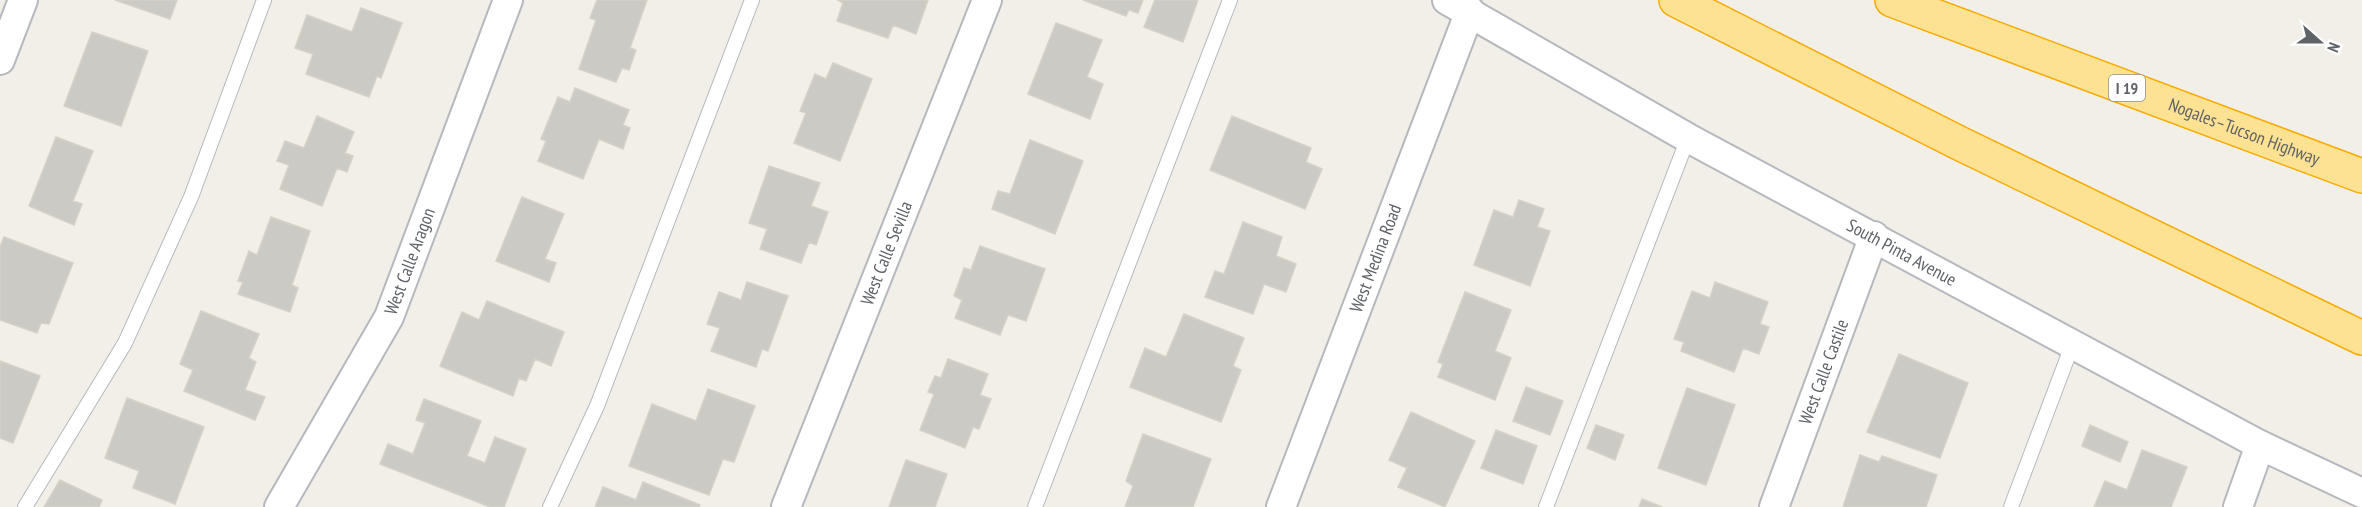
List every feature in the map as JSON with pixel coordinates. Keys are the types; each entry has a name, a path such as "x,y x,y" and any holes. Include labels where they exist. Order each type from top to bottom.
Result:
{"highway":[{"path":"1676,0 1961,144 2362,338"},
{"name":"Nogales–Tucson Highway","path":"1892,0 2362,177"}],"street":[{"path":"0,60 23,0"},
{"name":"West Calle Aragon","path":"279,507 389,317 508,0"},
{"name":"West Calle Sevilla","path":"786,507 987,0"},
{"name":"South Pinta Avenue","path":"1459,6 1688,138 2260,445 2362,493"},
{"name":"West Medina Road","path":"1281,507 1459,6"},
{"name":"West Calle Castile","path":"1774,507 1874,236"},
{"path":"2238,507 2260,445"}],"lane":[{"path":"25,507 125,343 191,197 264,0"},
{"path":"550,507 597,406 752,0"},
{"path":"1035,507 1230,0"},
{"path":"1546,507 1688,138"},
{"path":"2011,507 2073,343"}],"building":[{"path":"115,0 177,0 170,19"},
{"path":"597,0 647,0 630,48 636,50 629,70 622,68 616,82 579,69 596,20 590,18"},
{"path":"838,0 928,0 916,34 893,25 888,38 837,21 843,3"},
{"path":"1083,0 1143,0 1138,13 1129,10 1126,16"},
{"path":"1155,0 1198,0 1183,42 1144,27"},
{"path":"361,8 402,23 381,78 377,76 369,97 306,74 313,54 295,48 307,15 352,32"},
{"path":"1056,23 1102,40 1087,77 1103,84 1090,119 1028,94"},
{"path":"92,32 148,51 121,126 64,106"},
{"path":"833,63 872,79 840,161 794,143 806,113 800,111 815,74 826,79"},
{"path":"575,88 629,110 623,125 630,128 623,149 599,139 583,179 538,161 546,141 541,139 558,97 570,102"},
{"path":"317,116 354,132 345,153 353,156 347,172 337,168 322,206 280,189 289,165 277,161 285,141 304,148"},
{"path":"1232,116 1311,148 1306,162 1322,169 1305,209 1210,170"},
{"path":"56,137 93,151 73,201 82,204 74,225 29,206"},
{"path":"1030,140 1083,161 1055,234 992,209 998,191 1010,194"},
{"path":"769,166 820,183 811,206 828,212 816,245 809,242 801,263 760,249 767,229 749,223"},
{"path":"522,197 564,214 545,259 556,263 549,282 496,261"},
{"path":"1519,200 1544,209 1537,227 1550,231 1530,286 1474,265 1494,210 1513,217"},
{"path":"271,217 310,231 292,285 298,288 290,312 238,294 243,282 238,281 249,251 257,255"},
{"path":"1243,222 1282,237 1276,256 1296,264 1286,292 1264,284 1253,314 1205,297 1215,271 1224,274"},
{"path":"4,237 73,263 49,324 41,323 37,333 0,320 0,247"},
{"path":"980,246 1045,269 1026,321 1008,315 1000,335 955,318 962,300 954,296 964,268 971,270"},
{"path":"747,282 788,296 768,351 762,349 756,367 711,351 720,328 707,324 719,292 741,300"},
{"path":"1715,282 1768,302 1760,324 1769,327 1759,354 1743,348 1734,372 1681,351 1684,342 1674,339 1692,291 1710,298"},
{"path":"1465,292 1511,310 1495,351 1511,358 1495,400 1438,377 1443,364 1438,362"},
{"path":"487,301 564,332 551,366 535,359 526,381 519,378 513,396 440,366 462,312 479,320"},
{"path":"201,311 259,334 249,358 256,362 245,390 265,397 255,420 184,391 193,370 180,364"},
{"path":"1184,314 1244,338 1233,366 1241,370 1221,422 1130,387 1145,348 1166,357"},
{"path":"1899,354 1968,383 1940,458 1867,432"},
{"path":"948,359 988,374 980,395 991,399 979,429 973,427 965,448 920,430 934,394 928,392 935,376 941,378"},
{"path":"0,361 40,376 13,443 0,438"},
{"path":"1526,387 1563,401 1550,435 1513,421"},
{"path":"1687,388 1735,405 1706,485 1658,468"},
{"path":"708,389 755,406 734,462 723,459 709,495 629,466 652,404 696,421"},
{"path":"127,398 204,427 175,504 133,488 139,471 105,458"},
{"path":"424,399 481,421 467,456 485,463 495,437 526,449 504,507 490,507 380,464 388,444 413,454 425,423 416,420"},
{"path":"1411,412 1475,441 1445,507 1398,487 1407,468 1389,460"},
{"path":"1596,425 1624,435 1615,460 1587,448"},
{"path":"2090,425 2128,442 2120,462 2082,446"},
{"path":"1496,430 1537,446 1523,484 1481,468"},
{"path":"1143,434 1211,459 1193,507 1125,507 1133,486 1126,481"},
{"path":"2142,450 2187,467 2171,507 2094,507 2105,481 2127,490"},
{"path":"1860,455 1879,462 1882,456 1937,475 1926,507 1843,507"},
{"path":"906,460 947,474 935,507 889,507"},
{"path":"60,480 102,500 99,507 44,507"},
{"path":"643,482 700,505 699,507 595,507 603,487 636,500"},
{"path":"1642,499 1662,507 1639,507"}]}
